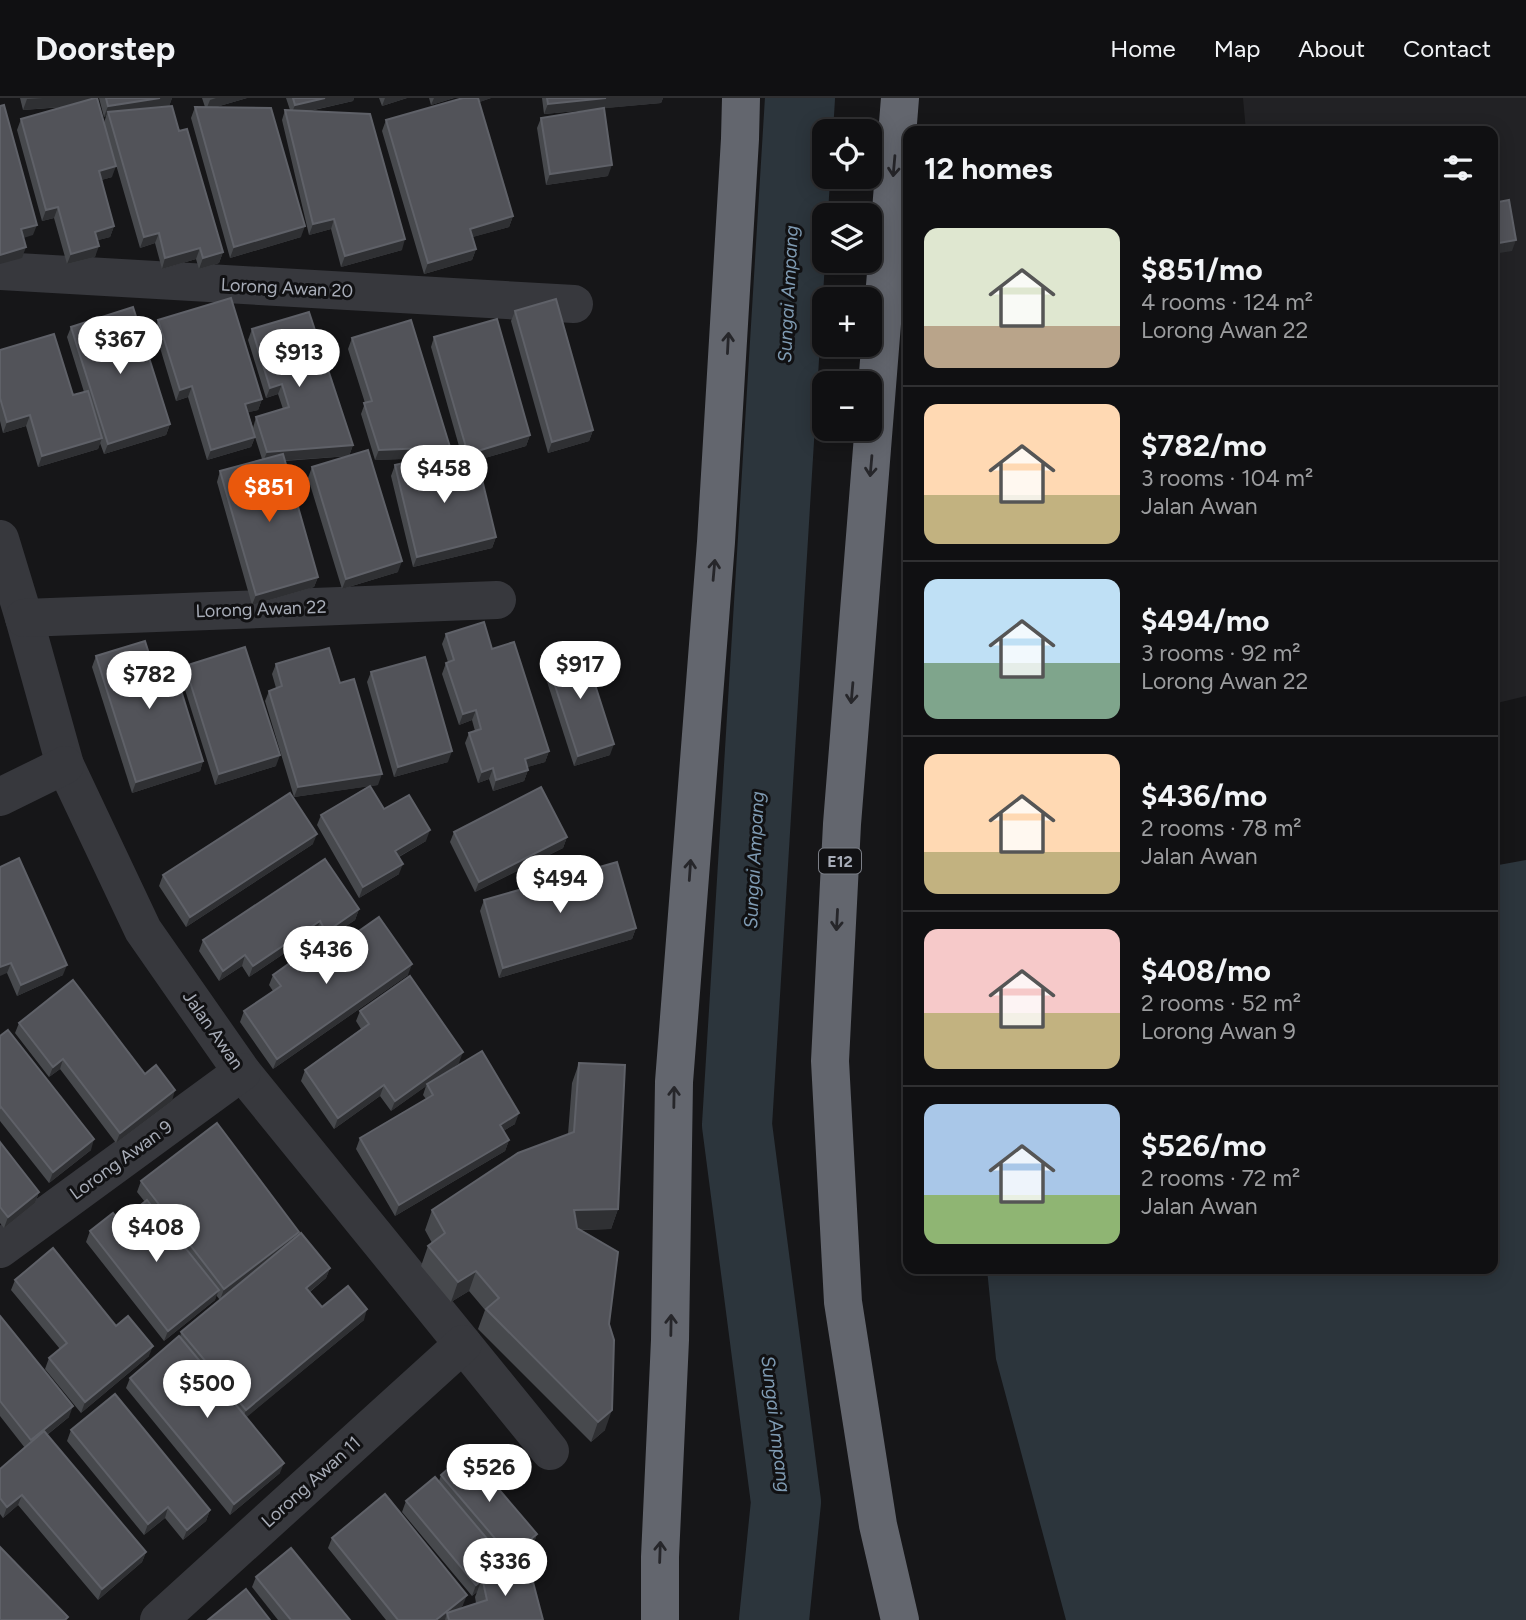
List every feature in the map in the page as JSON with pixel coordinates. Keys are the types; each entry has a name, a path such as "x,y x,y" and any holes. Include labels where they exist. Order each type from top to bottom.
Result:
{"highway":[{"path":"660,1620 660,1557 670,1340 674,1082 716,542 741,98"},
{"name":"E12","path":"900,98 842,824 830,1061 843,1302 878,1525 900,1620"}],"street":[{"name":"Lorong Awan 20","path":"0,271 574,304"},
{"name":"Jalan Awan","path":"0,539 65,765 143,930 242,1072 550,1451"},
{"name":"Lorong Awan 22","path":"24,618 497,600"},
{"path":"0,797 65,765"},
{"name":"Lorong Awan 9","path":"0,1249 242,1072"},
{"name":"Lorong Awan 11","path":"159,1620 463,1344"}],"shaded area":[{"path":"1243,98 1526,98 1526,696 1498,703 1498,126 1246,126"},
{"path":"1526,860 1526,1620 1066,1620 996,1359 988,1274 1498,1274 1498,865"}],"building":[{"path":"95,98 116,166 99,171 114,226 95,232 99,246 71,254 58,207 46,210 21,119"},
{"path":"106,98 160,98 108,106"},
{"path":"293,98 325,98 295,105"},
{"path":"463,98 478,98 513,216 470,229 476,249 428,263 386,120"},
{"path":"547,98 606,98 548,104"},
{"path":"4,105 37,225 21,229 26,247 0,255 0,106"},
{"path":"172,106 179,131 187,129 223,252 203,258 200,248 165,258 159,233 144,237 108,112"},
{"path":"195,107 271,108 305,226 234,247"},
{"path":"604,108 612,165 550,174 541,118"},
{"path":"285,110 370,114 405,239 345,256 334,219 313,224"},
{"path":"1509,200 1516,240 1498,243 1498,202"},
{"path":"231,298 262,399 245,404 255,437 211,450 192,386 180,390 158,320"},
{"path":"556,299 593,430 552,442 515,311"},
{"path":"133,307 170,424 108,444 71,327"},
{"path":"309,312 353,445 267,452 256,417 289,407 282,384 270,388 252,329"},
{"path":"497,319 530,435 468,454 434,337"},
{"path":"411,320 450,447 379,450 364,403 372,401 352,338"},
{"path":"54,334 73,395 88,391 102,438 42,456 30,415 7,422 0,398 0,350"},
{"path":"368,450 402,561 346,579 312,467"},
{"path":"283,454 318,577 256,595 220,471"},
{"path":"442,454 446,471 478,463 496,537 417,557 395,465"},
{"path":"484,622 492,649 514,642 549,751 525,759 528,770 496,780 493,768 482,772 469,733 481,729 476,710 463,714 446,663 454,660 446,634"},
{"path":"145,641 151,660 170,655 203,761 136,782 96,656"},
{"path":"245,647 280,755 219,774 185,666"},
{"path":"583,647 614,744 578,756 546,658"},
{"path":"329,648 340,683 354,679 382,774 298,787 269,691 282,686 276,664"},
{"path":"425,657 452,751 398,767 371,672"},
{"path":"370,786 384,809 409,795 430,830 395,851 403,864 363,887 321,815"},
{"path":"541,787 567,837 479,882 454,832"},
{"path":"290,793 317,834 190,917 163,875"},
{"path":"19,858 67,965 21,985 11,963 0,967 0,867"},
{"path":"325,859 359,909 326,932 320,921 253,966 245,955 223,971 203,940"},
{"path":"617,862 636,928 503,968 484,900"},
{"path":"379,917 412,964 277,1059 244,1011 281,986 273,975 318,943 326,954"},
{"path":"410,976 463,1052 395,1101 384,1085 338,1118 305,1070 369,1024 360,1011"},
{"path":"73,980 145,1074 156,1065 175,1090 120,1133 63,1059 53,1067 19,1023"},
{"path":"8,1030 94,1139 53,1172 0,1108 0,1036"},
{"path":"482,1051 519,1113 500,1125 509,1140 399,1205 360,1138 433,1095 427,1084"},
{"path":"579,1063 625,1065 618,1209 574,1210 577,1228 618,1252 609,1324 614,1340 612,1410 598,1422 486,1309 499,1298 476,1271 458,1282 428,1246 445,1233 432,1210 518,1153 574,1132"},
{"path":"217,1123 299,1232 224,1289 141,1181"},
{"path":"0,1142 39,1192 8,1217 0,1207"},
{"path":"147,1200 219,1290 168,1331 90,1231 113,1213 120,1222"},
{"path":"301,1233 330,1268 306,1288 322,1307 348,1286 367,1309 246,1410 181,1332"},
{"path":"53,1248 116,1326 128,1316 153,1346 85,1402 49,1358 67,1343 15,1280"},
{"path":"0,1316 73,1406 31,1440 0,1401"},
{"path":"179,1336 284,1463 234,1504 130,1378"},
{"path":"115,1394 210,1510 187,1530 168,1507 148,1524 71,1430"},
{"path":"44,1431 146,1552 102,1589 22,1495 7,1507 0,1498 0,1469"},
{"path":"467,1452 537,1534 510,1556 441,1475"},
{"path":"435,1477 505,1560 487,1576 482,1577 476,1585 406,1501"},
{"path":"385,1494 467,1595 436,1620 398,1620 332,1538"},
{"path":"0,1547 68,1617 65,1620 0,1620"},
{"path":"291,1548 350,1620 291,1620 256,1577"},
{"path":"528,1563 543,1620 449,1620 447,1613 487,1600 482,1577"},
{"path":"246,1589 270,1620 208,1620"}],"waterway":[{"name":"Sungai Ampang","path":"774,1620 786,1502 737,1125 800,98"}]}
